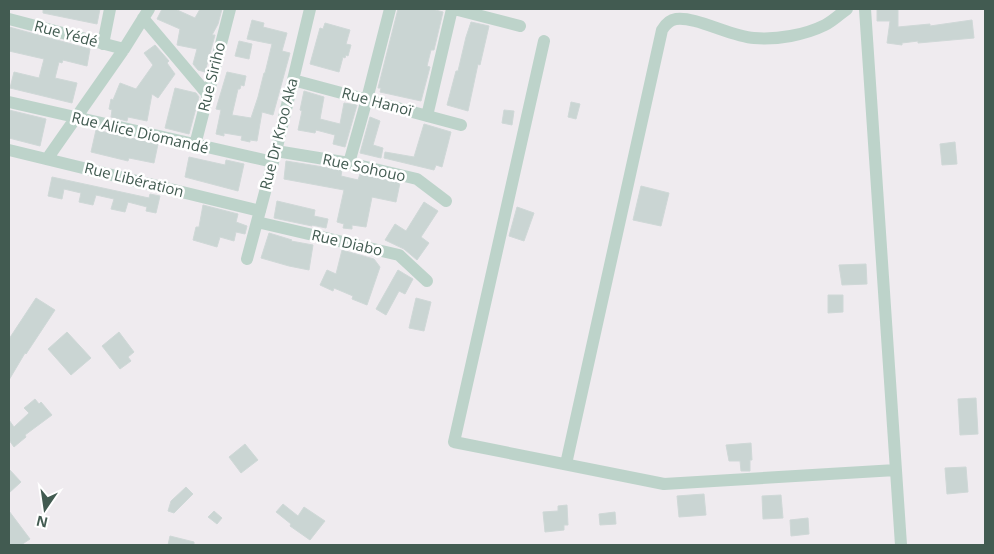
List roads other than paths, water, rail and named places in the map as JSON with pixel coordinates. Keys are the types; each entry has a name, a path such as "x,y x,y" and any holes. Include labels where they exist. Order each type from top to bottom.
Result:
{"street":[{"path":"103,44 110,9"},
{"name":"Rue Siriho","path":"195,145 230,9"},
{"name":"Rue Dr Kroo Aka","path":"247,259 310,9"},
{"path":"349,163 368,99 390,9"},
{"path":"426,116 453,9 520,26"},
{"path":"566,464 662,30 666,23 676,19 691,20 752,38 772,38 795,35 826,25 847,9"},
{"path":"865,9 901,545"},
{"path":"46,159 124,49 146,13 208,95"},
{"name":"Rue Yédé","path":"9,19 124,49"},
{"path":"544,41 454,442 664,484 896,470"},
{"name":"Rue Hanoï","path":"293,80 461,125"},
{"name":"Rue Alice Diomandé","path":"9,102 195,145 274,156"},
{"name":"Rue Libération","path":"9,150 258,217"},
{"name":"Rue Sohouo","path":"274,156 349,163 417,180 446,201"},
{"name":"Rue Diabo","path":"258,217 399,255 427,281"}]}
